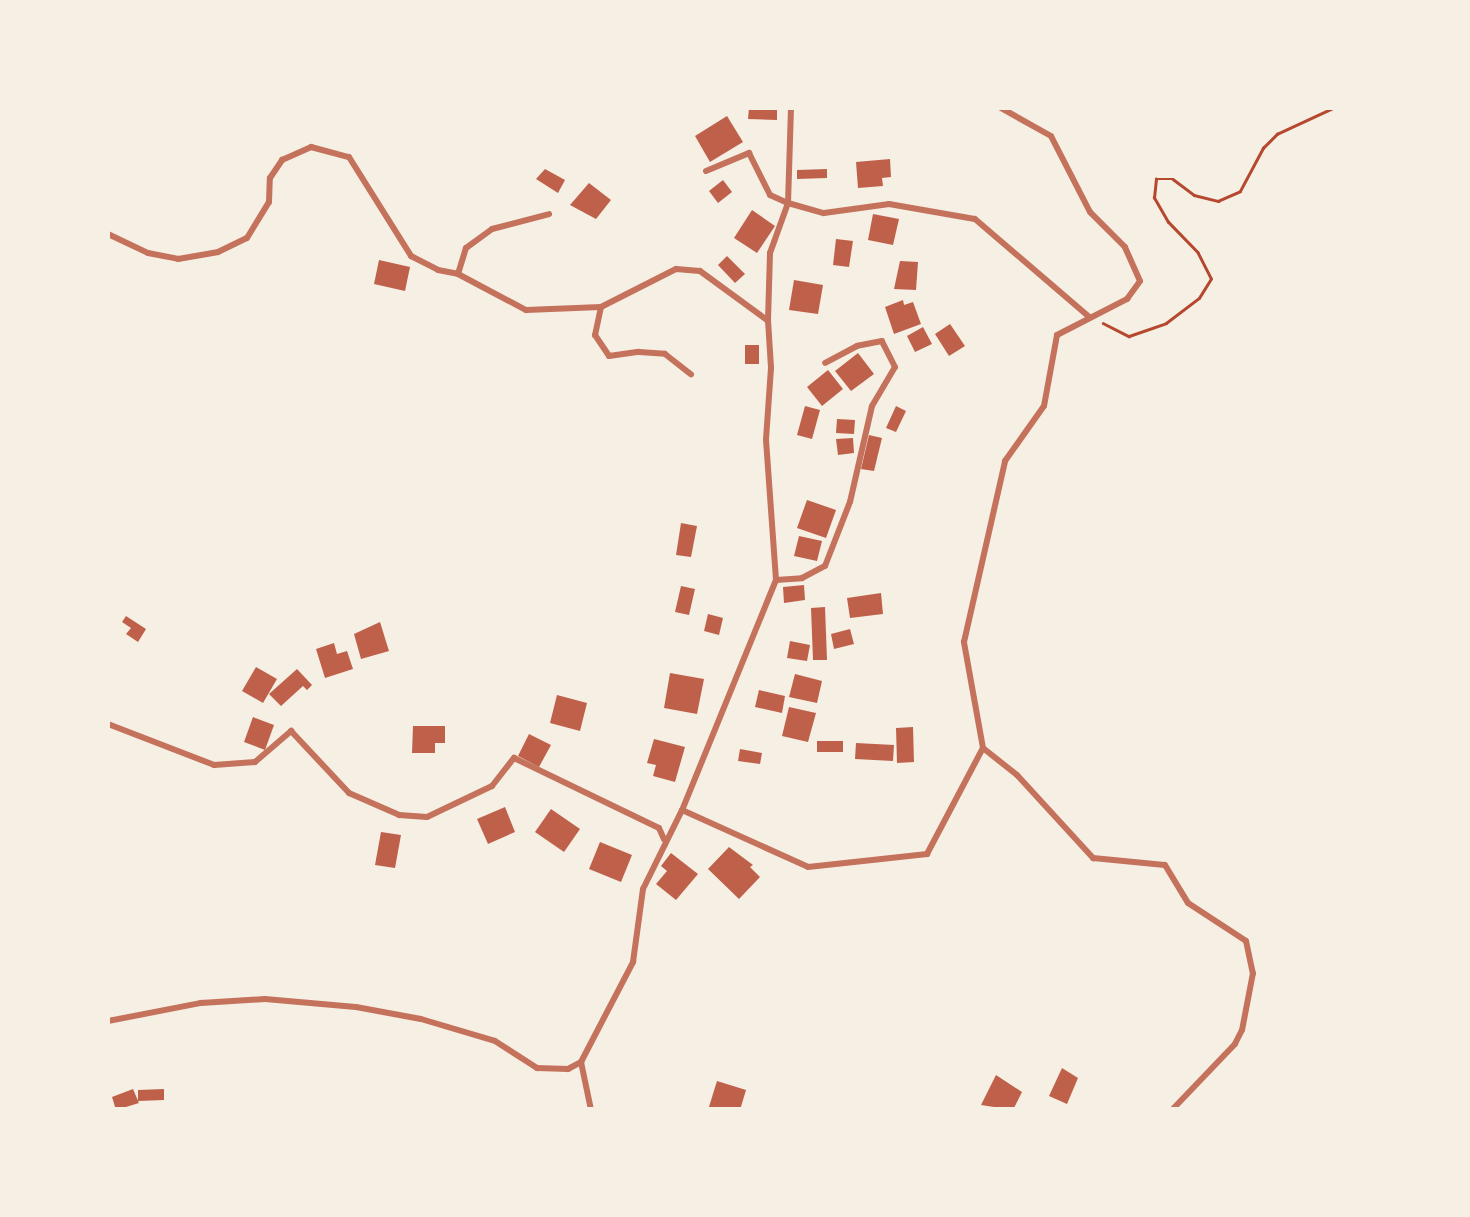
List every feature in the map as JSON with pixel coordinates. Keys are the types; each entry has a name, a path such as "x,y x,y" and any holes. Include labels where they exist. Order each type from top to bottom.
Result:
{"street":[{"path":"108,1021 202,1003 265,998 421,1019 495,1040 537,1068 568,1069 582,1062 634,962 643,889 682,810 776,580 766,440 771,368 770,253 788,203 791,108"},
{"path":"682,810 808,867 927,854 983,748 964,642 1005,461 1044,406 1057,335 1127,299 1140,280 1125,247 1090,212 1051,136 1000,108"},
{"path":"108,234 148,253 178,259 218,252 247,238 269,202 270,178 282,160 311,147 349,156 411,256 438,270 458,274 526,310 601,306 676,269 700,271 768,320"},
{"path":"706,171 748,153 770,195 788,203 824,213 889,204 974,219 1088,316"},
{"path":"458,274 466,248 492,229 548,214"},
{"path":"601,306 595,335 609,356 665,354 690,374"},
{"path":"776,580 802,578 825,566 850,502 872,406 895,368 882,341 857,346 825,363"},
{"path":"108,724 214,765 255,762 291,731 348,793 400,815 426,816 492,786 514,758 660,828 664,840"},
{"path":"983,748 1018,774 1093,858 1165,865 1188,903 1246,941 1252,973 1242,1030 1235,1044 1172,1110"},
{"path":"582,1062 591,1110"}],"path":[{"path":"1088,316 1129,336 1166,323 1199,298 1211,278 1198,253 1168,222 1154,198 1156,179 1172,179 1194,195 1218,201 1240,192 1263,148 1278,134 1333,108"}],"building":[{"path":"749,108 777,108 777,120 748,119"},
{"path":"727,116 743,142 710,162 695,136"},
{"path":"890,159 891,177 882,178 883,186 858,188 856,162"},
{"path":"545,169 565,180 558,193 536,179"},
{"path":"827,169 827,178 797,179 797,170"},
{"path":"723,180 732,192 718,203 709,191"},
{"path":"589,183 611,200 596,219 570,205"},
{"path":"752,210 775,226 757,253 734,238"},
{"path":"873,214 899,219 893,245 868,240"},
{"path":"836,239 853,241 849,267 833,265"},
{"path":"727,256 745,274 735,283 718,265"},
{"path":"379,260 410,267 405,291 374,284"},
{"path":"900,261 918,262 916,290 894,289"},
{"path":"794,280 823,285 818,314 789,310"},
{"path":"903,300 904,305 913,302 921,324 894,334 885,307"},
{"path":"950,324 965,346 949,356 935,334"},
{"path":"923,327 932,344 915,352 907,336"},
{"path":"745,345 759,345 759,364 745,364"},
{"path":"858,353 874,374 851,391 835,371"},
{"path":"828,370 843,389 822,406 807,387"},
{"path":"805,406 820,410 812,439 797,435"},
{"path":"896,406 906,411 896,432 886,428"},
{"path":"837,419 855,420 854,434 836,433"},
{"path":"869,435 882,438 874,471 861,469"},
{"path":"853,438 854,453 838,455 836,439"},
{"path":"807,500 836,510 826,538 797,528"},
{"path":"681,523 697,526 691,557 676,555"},
{"path":"799,536 822,541 817,561 794,556"},
{"path":"804,585 805,600 784,603 783,587"},
{"path":"681,586 695,589 689,615 675,612"},
{"path":"881,593 883,614 850,618 847,598"},
{"path":"825,607 827,660 813,660 811,608"},
{"path":"708,614 723,618 719,635 704,631"},
{"path":"126,616 146,629 138,642 126,634 131,628 122,622"},
{"path":"380,622 389,651 361,659 354,634"},
{"path":"850,629 854,644 834,649 831,634"},
{"path":"790,641 810,645 807,661 787,658"},
{"path":"334,643 337,654 347,651 353,669 325,678 316,649"},
{"path":"256,667 277,679 263,703 242,691"},
{"path":"297,669 312,685 307,690 303,686 281,706 269,694"},
{"path":"670,673 704,679 697,714 664,708"},
{"path":"795,674 822,681 817,703 789,697"},
{"path":"759,690 785,696 782,713 755,707"},
{"path":"557,695 587,703 580,731 550,723"},
{"path":"789,707 816,713 808,742 782,736"},
{"path":"253,717 274,725 265,750 244,742"},
{"path":"413,726 445,726 445,743 435,743 435,753 412,753"},
{"path":"913,727 914,762 897,763 896,728"},
{"path":"529,734 551,745 539,767 518,756"},
{"path":"654,739 685,747 675,782 653,776 656,765 647,763"},
{"path":"817,741 843,741 843,752 817,752"},
{"path":"856,743 894,745 893,761 855,759"},
{"path":"740,749 762,753 760,764 738,761"},
{"path":"505,807 515,832 488,844 477,819"},
{"path":"551,809 580,829 564,852 535,832"},
{"path":"381,832 401,835 395,868 375,865"},
{"path":"600,842 632,855 621,882 589,869"},
{"path":"729,847 753,865 750,867 760,877 739,899 708,869"},
{"path":"671,853 698,874 676,900 656,884 667,871 661,866"},
{"path":"1062,1068 1078,1078 1067,1104 1049,1096"},
{"path":"996,1075 1022,1092 1013,1110 981,1105"},
{"path":"717,1081 746,1090 740,1110 708,1110"},
{"path":"133,1089 139,1103 116,1110 112,1097"},
{"path":"164,1089 164,1100 138,1101 138,1090"}]}
